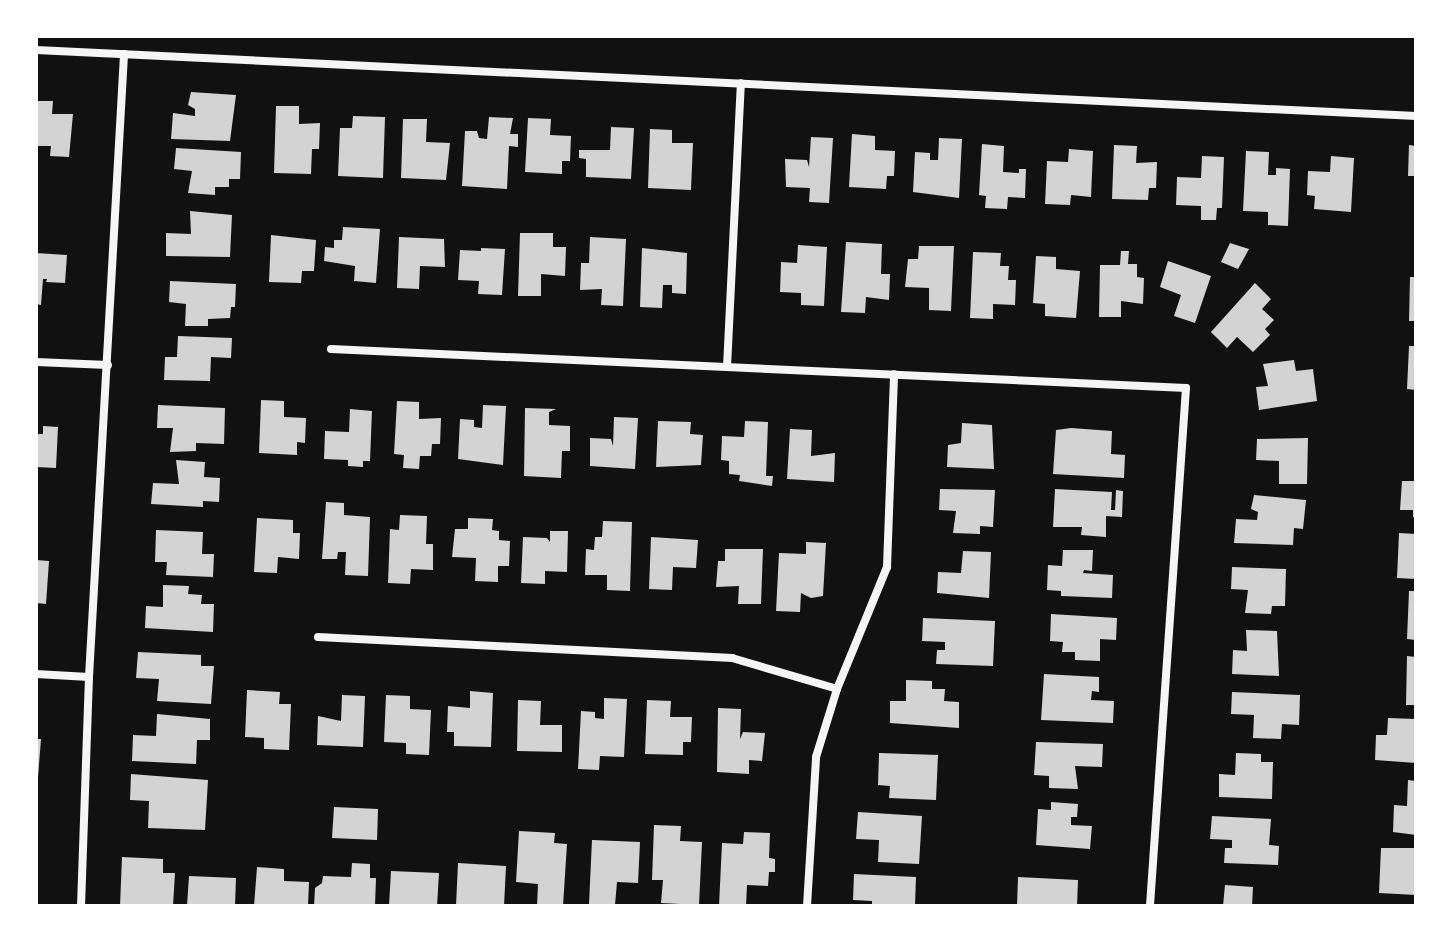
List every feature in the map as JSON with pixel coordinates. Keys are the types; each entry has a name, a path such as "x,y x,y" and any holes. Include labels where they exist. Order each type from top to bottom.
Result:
{"street":[{"path":"36,50 1416,116"},
{"path":"81,906 89,677 124,54"},
{"path":"727,367 741,83"},
{"path":"331,349 1186,388 1150,906"},
{"path":"36,362 108,365"},
{"path":"807,906 816,757 837,689 887,567 894,374"},
{"path":"318,637 732,658 837,689"},
{"path":"36,674 89,677"}],"building":[{"path":"191,92 236,95 230,141 171,139 173,113 195,116 195,109 188,105"},
{"path":"36,101 53,101 52,114 73,114 69,157 50,156 51,146 36,146"},
{"path":"276,106 299,106 299,124 320,123 319,149 312,149 311,174 274,173"},
{"path":"353,116 385,117 383,178 338,176 340,128 352,128"},
{"path":"489,117 513,118 510,134 518,134 518,147 509,146 507,189 462,186 465,131 477,131 479,138 487,139"},
{"path":"528,118 551,119 550,135 571,136 570,161 562,161 562,174 525,172"},
{"path":"403,119 427,119 426,142 450,143 446,180 401,178"},
{"path":"611,127 634,128 631,179 586,177 586,159 579,158 579,150 610,150"},
{"path":"650,129 672,130 672,143 693,143 691,190 648,188"},
{"path":"852,134 875,136 875,150 895,151 894,176 887,176 886,189 849,187"},
{"path":"811,137 833,138 829,203 809,202 810,188 786,187 785,159 807,160 809,167"},
{"path":"939,138 962,139 959,198 913,192 915,152 930,153 930,160 938,160"},
{"path":"982,144 1004,146 1003,172 1019,173 1019,169 1026,169 1025,198 1008,197 1007,209 985,208 986,196 979,195"},
{"path":"1114,145 1137,146 1136,163 1157,162 1156,188 1149,188 1148,200 1112,199"},
{"path":"1409,145 1416,146 1416,176 1408,176"},
{"path":"176,148 241,152 240,179 229,179 229,187 215,187 215,195 188,193 192,171 174,169"},
{"path":"1069,149 1093,151 1091,197 1071,195 1070,205 1045,204 1047,161 1068,162"},
{"path":"1246,151 1269,152 1268,175 1276,175 1276,168 1290,169 1288,226 1268,225 1268,212 1243,211"},
{"path":"1202,156 1224,157 1222,208 1217,208 1216,220 1201,220 1201,206 1176,205 1177,177 1201,178"},
{"path":"1331,156 1354,158 1351,212 1314,209 1315,196 1307,195 1308,171 1330,172"},
{"path":"190,211 232,215 230,257 166,256 166,233 191,234"},
{"path":"343,227 380,229 376,283 354,281 355,266 324,261 325,247 334,248 334,240 342,240"},
{"path":"520,233 553,233 553,247 566,247 565,276 541,274 541,296 518,296"},
{"path":"271,235 316,240 314,271 302,271 301,283 269,282"},
{"path":"399,237 444,239 445,267 420,266 419,289 397,288"},
{"path":"590,237 626,239 623,306 601,305 602,289 580,290 581,263 589,263"},
{"path":"846,242 882,244 881,274 890,274 889,300 866,297 865,313 841,312"},
{"path":"1230,243 1249,249 1238,269 1221,262"},
{"path":"798,245 827,247 824,306 801,305 801,293 780,292 781,262 797,263"},
{"path":"919,246 954,246 951,311 929,310 929,288 905,287 908,259 918,259"},
{"path":"481,248 505,249 502,295 478,294 479,281 458,280 460,250 481,251"},
{"path":"642,248 687,253 686,294 672,293 672,285 663,285 662,308 640,307"},
{"path":"1121,251 1129,251 1128,264 1137,264 1137,277 1144,278 1143,304 1121,301 1121,317 1099,317 1100,265 1120,265"},
{"path":"973,252 1001,253 1000,266 1009,266 1008,280 1016,280 1015,305 993,304 993,319 970,318"},
{"path":"36,253 67,255 65,283 46,282 47,279 43,279 41,305 36,304"},
{"path":"1036,256 1056,257 1056,269 1080,271 1076,318 1045,316 1045,304 1033,303"},
{"path":"1168,261 1211,276 1195,323 1174,316 1181,295 1160,287"},
{"path":"1410,277 1416,277 1416,321 1409,321"},
{"path":"170,281 236,284 235,307 231,307 230,318 208,319 208,326 185,326 186,304 169,302"},
{"path":"1255,283 1271,299 1262,309 1274,320 1265,329 1270,335 1253,352 1237,337 1227,348 1211,332"},
{"path":"178,336 232,338 231,358 211,357 210,381 164,380 165,357 177,357"},
{"path":"1409,346 1416,346 1416,390 1407,389"},
{"path":"1294,360 1296,371 1313,369 1317,401 1259,410 1256,387 1268,386 1263,364"},
{"path":"261,400 284,401 284,417 306,418 305,443 297,442 297,455 259,453"},
{"path":"397,401 419,402 419,419 441,418 440,444 432,444 431,456 420,456 419,469 403,468 404,455 394,454"},
{"path":"158,405 225,408 224,444 196,443 196,451 170,452 173,428 157,428"},
{"path":"483,405 506,406 503,465 458,459 460,419 474,420 474,427 482,428"},
{"path":"525,408 556,409 549,412 549,425 570,426 570,451 562,451 561,478 524,476"},
{"path":"350,409 372,411 370,461 363,461 363,467 348,466 348,460 324,459 325,431 349,432"},
{"path":"614,417 638,418 635,469 590,466 590,438 611,439 613,446"},
{"path":"658,421 691,422 690,434 703,435 701,465 656,467"},
{"path":"745,421 768,422 766,476 773,476 772,486 739,481 740,475 729,474 729,461 721,460 722,436 744,437"},
{"path":"962,423 992,425 994,469 947,467 948,445 961,443"},
{"path":"43,426 58,427 56,468 36,467 36,434 43,434"},
{"path":"790,429 812,430 811,456 835,453 834,482 787,479"},
{"path":"1056,430 1112,431 1111,454 1125,455 1124,478 1053,474"},
{"path":"1308,438 1307,484 1279,484 1279,461 1256,460 1257,439"},
{"path":"176,460 205,462 204,477 220,478 219,502 203,501 203,507 151,504 153,483 179,484"},
{"path":"1402,481 1416,481 1416,518 1413,517 1413,510 1400,510"},
{"path":"940,489 995,490 993,527 980,526 980,534 953,533 956,511 939,510"},
{"path":"1055,489 1112,492 1111,510 1115,510 1116,490 1123,491 1122,517 1106,516 1106,537 1081,535 1082,527 1053,527"},
{"path":"1254,495 1306,500 1303,529 1294,528 1293,545 1234,543 1236,519 1257,520 1258,512 1251,509"},
{"path":"326,502 344,503 344,515 370,517 368,576 345,575 346,552 338,552 337,559 322,559"},
{"path":"400,515 427,516 426,544 433,544 433,570 411,569 410,584 388,583 390,529 399,530"},
{"path":"257,518 293,520 293,533 300,533 299,559 278,557 277,573 254,572"},
{"path":"468,518 493,519 492,530 499,531 499,540 510,541 509,566 498,566 498,582 475,581 476,558 452,557 455,529 468,529"},
{"path":"603,521 632,522 630,591 607,590 607,575 585,575 586,549 594,550 595,537 602,537"},
{"path":"156,530 203,532 202,554 214,554 213,577 166,575 167,562 155,562"},
{"path":"550,531 568,531 567,572 545,571 545,584 521,583 523,537 547,538 550,542"},
{"path":"1399,533 1416,534 1416,579 1397,578"},
{"path":"651,537 698,540 696,568 673,567 672,590 649,589"},
{"path":"806,542 826,543 823,596 811,598 801,593 800,612 776,611 779,553 806,554"},
{"path":"725,549 763,549 761,604 738,604 739,586 716,587 718,561 725,561"},
{"path":"1063,550 1093,550 1092,571 1084,570 1083,573 1113,575 1112,598 1061,596 1061,591 1047,590 1048,565 1062,566"},
{"path":"963,551 991,552 989,598 937,593 938,572 961,573"},
{"path":"36,560 49,561 46,604 36,603"},
{"path":"1232,567 1286,569 1285,606 1272,606 1271,614 1245,613 1248,590 1231,589"},
{"path":"163,585 189,586 188,594 202,595 201,604 214,604 213,632 145,628 146,606 163,607"},
{"path":"1409,591 1416,591 1416,640 1407,639"},
{"path":"1051,614 1117,618 1116,640 1100,639 1100,661 1075,660 1075,652 1062,652 1063,642 1050,641"},
{"path":"923,618 995,621 993,666 936,664 937,650 945,650 945,642 922,641"},
{"path":"1246,630 1277,631 1279,676 1232,674 1233,650 1247,651"},
{"path":"138,652 201,655 201,666 214,666 211,704 157,701 159,679 136,678"},
{"path":"1407,656 1416,657 1416,705 1406,705"},
{"path":"1044,674 1099,677 1099,692 1092,691 1091,700 1114,701 1113,723 1041,720"},
{"path":"906,680 932,681 932,689 945,689 944,701 959,702 959,728 890,723 890,701 906,701"},
{"path":"247,690 280,692 279,704 291,704 289,750 264,749 264,738 245,737"},
{"path":"470,691 493,693 491,747 454,746 454,732 447,732 448,706 470,708"},
{"path":"1232,692 1300,695 1299,725 1282,724 1281,739 1253,738 1254,715 1231,714"},
{"path":"342,695 365,696 363,747 317,745 318,716 341,721"},
{"path":"386,695 410,696 410,709 431,710 429,755 406,754 406,743 384,742"},
{"path":"604,698 627,699 624,757 600,756 599,770 578,769 581,711 595,712 595,718 604,719"},
{"path":"518,700 541,701 540,725 562,725 562,752 517,751"},
{"path":"647,700 671,701 670,717 692,717 691,742 683,742 683,755 645,754"},
{"path":"718,708 741,709 740,739 743,732 765,733 762,761 749,760 749,774 717,772"},
{"path":"157,714 210,719 210,740 197,740 196,764 132,761 133,735 156,736"},
{"path":"1388,718 1416,719 1416,763 1375,760 1376,735 1387,735"},
{"path":"36,739 41,739 38,778 36,778"},
{"path":"1036,742 1103,744 1102,767 1075,766 1078,789 1049,788 1049,776 1034,775"},
{"path":"879,753 938,755 936,800 889,798 890,786 878,785"},
{"path":"1236,753 1261,754 1261,762 1273,762 1272,799 1219,797 1219,774 1235,775"},
{"path":"131,774 208,780 205,830 148,828 149,801 130,800"},
{"path":"1408,780 1416,781 1416,835 1393,832 1394,805 1407,806"},
{"path":"1051,802 1078,804 1077,817 1071,817 1071,825 1092,826 1090,849 1036,845 1038,809 1051,810"},
{"path":"334,807 378,809 377,840 332,838"},
{"path":"858,812 922,816 919,864 878,862 879,840 856,839"},
{"path":"1212,816 1271,819 1269,845 1279,846 1278,865 1224,863 1225,848 1232,848 1232,840 1210,839"},
{"path":"654,825 681,826 680,841 702,842 699,905 661,903 663,880 652,880"},
{"path":"519,831 555,833 554,843 567,844 563,906 537,906 538,884 516,882"},
{"path":"744,832 770,833 769,858 775,859 775,872 769,872 768,886 747,885 746,906 719,906 722,843 743,844"},
{"path":"592,840 640,842 638,883 617,882 615,905 589,904"},
{"path":"1381,848 1416,848 1416,895 1379,893"},
{"path":"122,857 163,859 163,873 175,873 173,906 120,906"},
{"path":"352,863 370,864 370,878 376,878 375,906 314,906 315,888 322,883 323,876 351,877"},
{"path":"458,863 506,866 504,906 456,906"},
{"path":"257,867 284,869 284,881 309,882 308,906 254,906"},
{"path":"391,871 439,873 437,906 389,906"},
{"path":"854,874 916,877 915,906 872,906 872,901 853,900"},
{"path":"189,876 236,878 235,906 187,906"},
{"path":"1018,877 1078,880 1077,906 1017,906"},
{"path":"1225,885 1253,887 1252,906 1223,906"}]}
